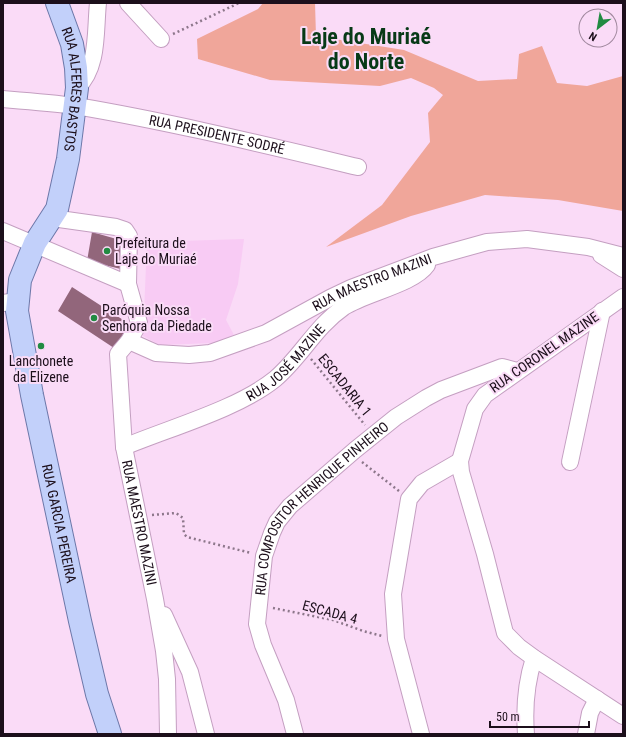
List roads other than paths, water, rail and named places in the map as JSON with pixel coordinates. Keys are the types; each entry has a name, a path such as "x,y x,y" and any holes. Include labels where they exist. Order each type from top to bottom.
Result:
{"main road":[{"name":"RUA ALFERES BASTOS","path":"12,305 35,243 52,218 60,198 68,158 75,97 76,68 72,44 57,3"},
{"name":"RUA GARCIA PEREIRA","path":"12,305 80,621 98,694 110,734"}],"street":[{"path":"75,97 90,69 98,3"},
{"path":"128,3 162,39"},
{"name":"RUA PRESIDENTE SODRÉ","path":"3,99 75,97 214,133 358,167"},
{"name":"RUA MAESTRO MAZINI","path":"52,218 116,227 127,232 130,238 128,284 139,324 129,341 118,354 124,447 155,599"},
{"path":"3,230 128,284"},
{"name":"RUA MAESTRO MAZINI","path":"129,341 156,353 189,355 210,353 266,333 351,288 433,257 487,242 520,238 588,246 623,256"},
{"path":"588,246 623,269"},
{"name":"RUA JOSÉ MAZINE","path":"124,447 227,406 250,395 276,377 324,323 345,306 411,278 426,267 433,257"},
{"name":"RUA CORONEL MAZINE","path":"460,461 479,401 517,371 602,311 623,298"},
{"path":"570,462 602,311"},
{"name":"RUA COMPOSITOR HENRIQUE PINHEIRO","path":"295,734 286,700 258,632 264,556 272,532 283,514 350,453 396,417 441,390 502,367 517,371"},
{"path":"421,734 396,639 393,594 409,499 422,483 460,461 463,482 485,554 505,633 519,647 534,658 623,716"},
{"path":"155,599 167,679 168,734"},
{"path":"155,599 190,672 206,734"},
{"path":"526,734 524,716 528,678 534,658"},
{"path":"586,734 590,713 597,699"}],"place":[{"name":"Prefeitura de Laje do Muriaé","path":"107,251"},
{"name":"Paróquia Nossa Senhora da Piedade","path":"94,318"},
{"name":"Lanchonete da Elizene","path":"41,346"}],"district":[{"name":"Laje do Muriaé do Norte","path":"366,48"}]}
